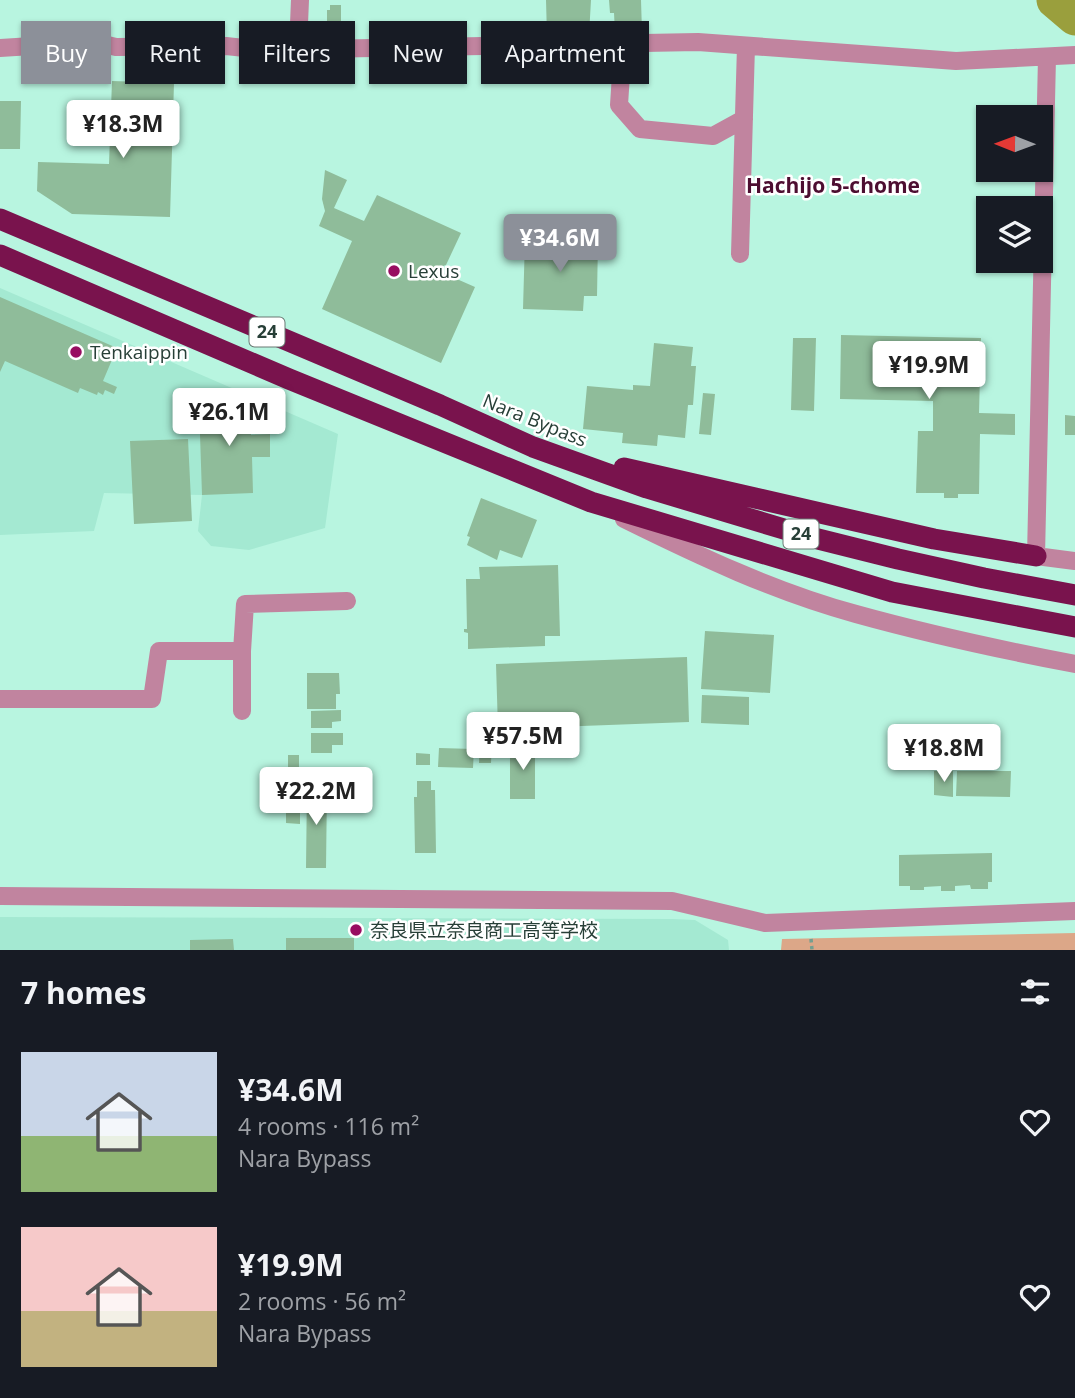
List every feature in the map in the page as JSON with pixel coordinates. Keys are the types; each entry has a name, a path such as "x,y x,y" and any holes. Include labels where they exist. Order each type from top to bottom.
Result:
{"highway":[{"name":"Nara Bypass","path":"0,219 533,447 647,488 814,538 984,578 1075,595"},
{"name":"24","path":"0,255 289,379 592,502 891,592 1075,627"},
{"path":"533,447 934,539 1036,556"}],"street":[{"path":"299,21 300,0"},
{"path":"649,43 698,42 956,61 1075,55"},
{"path":"0,48 95,43 116,47 239,47"},
{"path":"355,47 481,45"},
{"path":"740,254 746,46"},
{"path":"1047,57 1036,556 1075,561"},
{"path":"620,84 618,105 640,129 712,136 744,120"},
{"path":"592,502 693,554 855,614 1075,664"},
{"path":"242,712 245,604 348,601"},
{"path":"0,699 152,699 159,651 242,651"},
{"path":"0,896 672,901 765,923 1075,911"}],"path":[{"path":"811,939 812,950"}],"shaded area":[{"path":"0,288 338,434 325,528 249,550 211,546 198,531 202,495 104,493 94,531 0,535"},
{"name":"奈良県立奈良商工高等学校","path":"0,917 673,919 695,920 728,940 729,950 0,950"},
{"path":"1075,933 1075,950 781,950 782,939"}],"building":[{"path":"546,0 591,0 590,21 547,21"},
{"path":"609,0 641,0 642,21 614,21 614,13 610,13"},
{"path":"330,5 341,5 341,21 327,21 327,10 330,10"},
{"path":"112,81 125,81 125,84 174,84 170,217 72,214 37,191 38,162 109,164"},
{"path":"0,101 21,101 20,149 0,149"},
{"path":"325,170 347,180 334,208 364,221 377,195 461,233 446,265 434,269 475,287 441,363 322,309 352,241 319,226 325,211 322,199"},
{"path":"525,239 598,241 597,296 584,296 583,311 523,309"},
{"path":"0,297 117,348 103,381 117,387 114,394 105,390 103,395 98,392 97,395 80,388 78,393 5,361 0,372"},
{"path":"841,335 981,338 979,413 1015,414 1015,435 980,434 979,494 958,494 958,498 944,498 944,493 916,493 918,431 933,431 933,401 840,399"},
{"path":"793,338 816,338 814,411 791,410"},
{"path":"654,343 693,347 691,366 696,366 693,405 688,405 685,438 658,435 657,446 622,443 623,433 583,429 587,386 633,390 633,385 650,386"},
{"path":"703,393 715,394 711,435 699,434"},
{"path":"251,403 251,435 270,434 270,457 252,457 253,493 202,495 199,404"},
{"path":"1065,415 1075,416 1075,435 1065,435"},
{"path":"188,439 192,521 134,524 130,441"},
{"path":"481,498 537,520 522,558 500,550 497,560 467,545 470,537 467,536"},
{"path":"558,565 560,636 545,636 545,646 468,649 468,633 464,632 464,629 467,629 466,579 480,579 479,567"},
{"path":"705,631 774,635 770,693 701,689"},
{"path":"687,657 689,722 498,729 496,664"},
{"path":"307,673 339,673 340,694 336,694 336,709 307,709"},
{"path":"702,695 749,697 749,725 701,723"},
{"path":"341,710 341,721 332,722 332,728 311,728 311,711"},
{"path":"311,733 343,733 343,745 332,745 332,753 311,753"},
{"path":"480,741 492,741 491,763 479,763"},
{"path":"510,744 535,744 535,799 510,799"},
{"path":"439,748 474,749 473,768 438,767"},
{"path":"416,753 430,754 430,765 416,765"},
{"path":"288,755 299,755 299,771 288,770"},
{"path":"934,771 953,771 953,797 934,795"},
{"path":"957,771 1011,771 1010,797 956,796"},
{"path":"289,775 299,775 299,787 289,787"},
{"path":"417,781 431,781 431,790 435,790 436,853 415,853 414,797 417,797"},
{"path":"307,786 327,786 326,868 306,868"},
{"path":"286,792 300,793 300,824 286,823"},
{"path":"992,853 992,882 988,882 988,889 971,889 970,885 955,886 955,891 941,891 941,886 910,890 910,886 899,886 899,855"},
{"path":"286,938 354,938 354,950 286,950"},
{"path":"233,939 234,950 190,950 190,940"}],"waterway":[{"path":"1055,0 1075,17"}],"place":[{"name":"Lexus","path":"394,271"},
{"name":"Tenkaippin","path":"76,352"},
{"name":"奈良県立奈良商工高等学校","path":"356,930"}],"district":[{"name":"Hachijo 5-chome","path":"833,186"}]}
